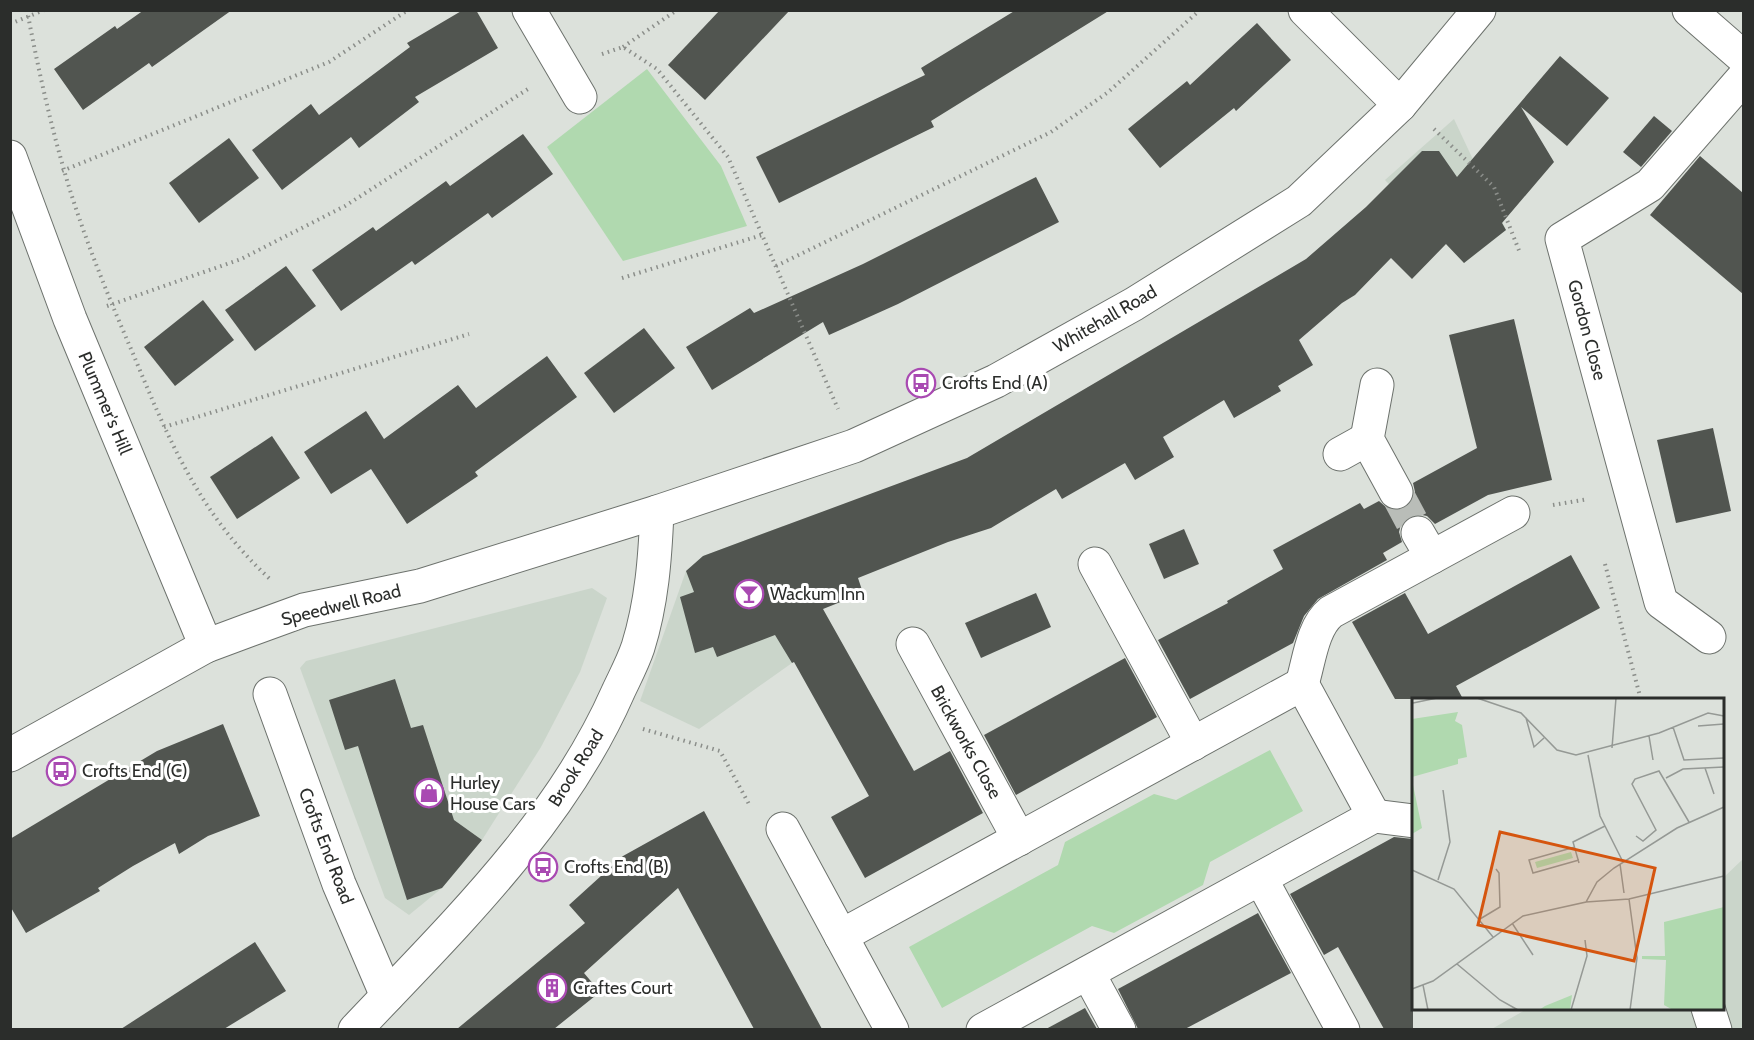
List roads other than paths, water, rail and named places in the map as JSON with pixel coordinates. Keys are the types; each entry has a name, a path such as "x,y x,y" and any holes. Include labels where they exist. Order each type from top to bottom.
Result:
{"street":[{"path":"529,10 580,97"},
{"path":"1305,10 1402,102"},
{"name":"Whitehall Road","path":"657,512 854,446 996,381 1134,304 1299,201 1402,102 1479,10"},
{"path":"1689,10 1743,58"},
{"name":"Gordon Close","path":"1709,637 1661,602 1562,238 1650,185 1743,77"},
{"name":"Plummer's Hill","path":"10,157 70,319 206,646"},
{"path":"1377,385 1354,447 1396,492"},
{"name":"Speedwell Road","path":"10,755 206,646 304,610 420,586 657,512"},
{"name":"Brook Road","path":"359,1028 528,840 582,764 607,718 638,648 654,575 657,512"},
{"path":"834,923 1019,839 1302,684 1317,633 1326,616 1425,545 1513,513"},
{"path":"1095,564 1193,744"},
{"name":"Brickworks Close","path":"913,644 1019,839"},
{"path":"1302,684 1374,816"},
{"name":"Crofts End Road","path":"270,694 339,884 387,996"},
{"path":"983,1029 1374,816 1412,821"},
{"path":"783,829 892,1029"},
{"path":"1261,879 1343,1029"},
{"path":"1088,973 1119,1029"},
{"path":"1709,1010 1715,1029"}],"tunnel":[{"path":"1396,492 1418,533"}],"place":[{"name":"Crofts End (A)","path":"921,383"},
{"name":"Wackum Inn","path":"749,594"},
{"name":"Crofts End (C)","path":"61,771"},
{"name":"Hurley House Cars","path":"429,793"},
{"name":"Crofts End (B)","path":"543,867"},
{"name":"Craftes Court","path":"552,988"}]}
